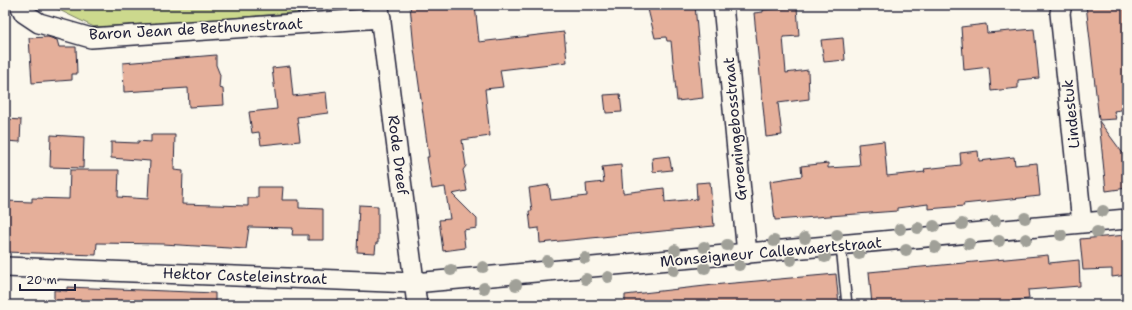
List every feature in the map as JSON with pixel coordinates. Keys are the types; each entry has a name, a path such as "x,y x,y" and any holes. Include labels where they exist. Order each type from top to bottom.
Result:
{"street":[{"name":"Baron Jean de Bethunestraat","path":"20,5 24,13 39,23 91,38 380,12"},
{"name":"Groeningebosstraat","path":"723,5 747,254"},
{"name":"Lindestuk","path":"1062,5 1060,13 1082,223"},
{"name":"Rode Dreef","path":"380,12 417,305"},
{"name":"Monseigneur Callewaertstraat","path":"414,283 841,246 1127,219"},
{"name":"Hektor Casteleinstraat","path":"5,267 414,283"}],"lane":[{"path":"841,246 848,305"}],"green space":[{"path":"49,5 367,6 211,20 94,27"}],"building":[{"path":"410,5 436,5 436,7 475,5 479,42 564,32 567,62 500,70 503,87 485,89 490,136 462,140 466,166 463,170 467,191 452,194 477,219 477,228 463,230 465,248 443,251 439,220 450,219 445,187 432,189 414,49"},
{"path":"647,5 695,5 703,98 677,101 671,41 667,41 666,37 655,38"},
{"path":"1086,5 1127,5 1127,45 1125,45 1127,69 1124,69 1127,109 1114,111 1116,119 1099,120"},
{"path":"797,7 799,36 783,37 786,73 808,70 809,99 778,103 782,135 766,137 754,13 763,12 763,10"},
{"path":"986,24 987,33 1034,29 1039,78 1018,80 1018,88 991,91 989,67 964,70 961,27"},
{"path":"48,37 57,40 59,47 76,47 77,74 72,74 72,80 32,83 29,38"},
{"path":"843,38 845,60 824,62 821,40"},
{"path":"216,55 216,65 220,75 219,88 223,89 224,105 189,107 188,88 124,92 123,63"},
{"path":"290,66 293,96 326,92 328,113 297,117 300,141 261,145 259,132 252,133 249,112 277,109 272,68"},
{"path":"620,94 622,112 606,113 604,95"},
{"path":"7,119 21,120 20,142 6,141"},
{"path":"1099,121 1127,159 1127,188 1106,191"},
{"path":"51,135 84,137 83,168 50,167"},
{"path":"151,135 175,135 174,170 183,171 182,204 248,206 248,198 258,198 258,187 283,187 282,200 299,200 299,208 323,209 323,240 308,240 308,235 292,235 293,228 249,227 246,249 163,244 97,243 96,255 5,252 5,201 32,202 32,198 69,199 70,170 119,170 118,197 148,199 150,161 111,158 111,142 151,142"},
{"path":"884,141 887,176 925,172 924,169 961,165 960,153 978,151 979,161 1014,157 1015,165 1037,163 1040,196 963,204 964,206 928,209 928,204 897,208 897,211 775,220 770,181 802,176 801,166 828,163 828,168 860,166 858,144"},
{"path":"669,156 672,170 653,172 652,158"},
{"path":"621,165 623,193 664,188 665,202 697,199 696,183 710,182 714,226 540,243 539,228 531,229 529,211 532,211 529,188 549,185 551,200 587,196 586,184 604,182 602,167"},
{"path":"359,205 378,206 378,243 376,243 375,253 357,252"},
{"path":"1127,235 1127,275 1112,277 1112,269 1083,270 1080,239"},
{"path":"1048,255 1049,263 1079,260 1080,286 1028,290 1029,299 969,305 872,305 869,272"},
{"path":"836,274 839,305 625,305 625,295 723,284"},
{"path":"67,287 215,293 215,305 54,305 54,290 67,291"}]}
